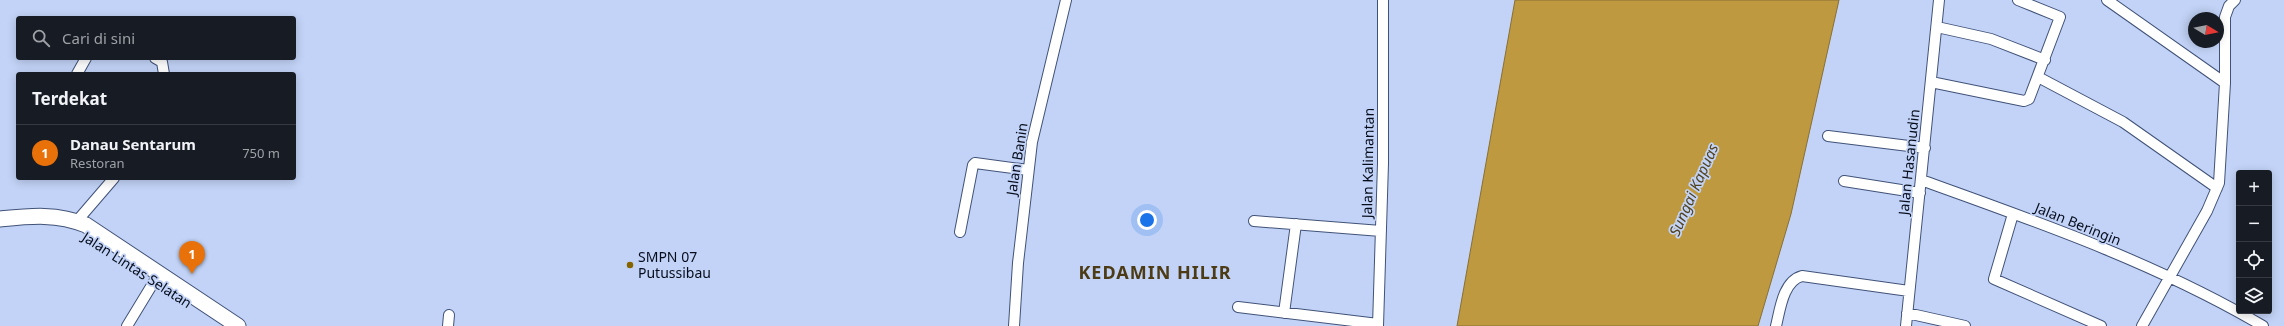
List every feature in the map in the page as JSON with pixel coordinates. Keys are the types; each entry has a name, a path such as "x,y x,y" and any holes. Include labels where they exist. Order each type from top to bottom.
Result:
{"highway":[{"name":"Jalan Lintas Selatan","path":"0,219 50,216 77,221 115,242 238,326"},
{"name":"Jalan Lintas Selatan","path":"0,229 39,225 67,227 91,238 131,262 154,280 223,326"}],"street":[{"name":"Jalan Banin","path":"1014,326 1028,170 1041,103 1066,0"},
{"name":"Jalan Kalimantan","path":"1378,325 1381,231 1383,0"},
{"name":"Jalan Hasanudin","path":"1906,326 1908,292 1925,148 1939,0"},
{"path":"1931,82 2026,101 2045,60 2060,17 2018,0"},
{"path":"2107,0 2225,83"},
{"path":"2142,326 2171,278 2217,188 2222,166 2225,83 2225,17 2229,6 2235,0"},
{"path":"1937,27 1991,39 2045,60"},
{"path":"78,72 85,60"},
{"path":"158,60 162,62 164,72"},
{"path":"2038,77 2123,122 2217,188"},
{"path":"1828,136 1925,148"},
{"path":"960,232 975,163 1028,170"},
{"path":"77,221 112,180"},
{"name":"Jalan Beringin","path":"1921,180 2073,236 2171,278 2263,326"},
{"path":"1844,182 1920,193"},
{"path":"2013,214 1994,279 2101,326"},
{"path":"1254,221 1381,231"},
{"path":"1284,313 1296,224"},
{"path":"1776,326 1784,295 1792,282 1802,276 1908,292"},
{"path":"127,326 154,280"},
{"path":"1238,307 1378,325"},
{"path":"1907,313 1964,326"},
{"path":"448,326 449,315"}],"water":[{"name":"Sungai Kapuas","path":"1515,0 1839,0 1791,214 1758,326 1457,326"}],"place":[{"name":"SMPN 07 Putussibau","path":"630,265"},
{"name":"Danau Sentarum","path":"192,274"}],"district":[{"name":"KEDAMIN HILIR","path":"1155,273"}]}
